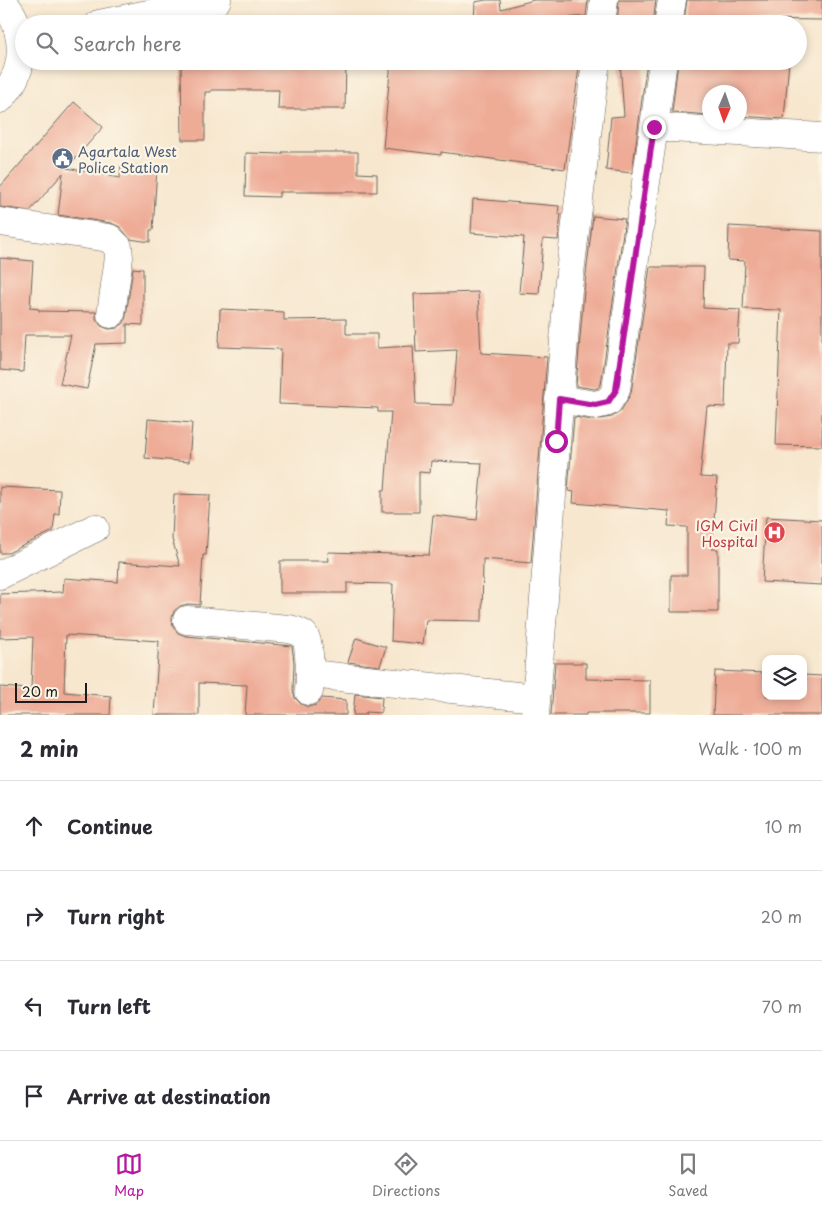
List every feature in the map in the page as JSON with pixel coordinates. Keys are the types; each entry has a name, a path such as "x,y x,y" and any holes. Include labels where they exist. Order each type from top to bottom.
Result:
{"street":[{"path":"0,0 15,20"},
{"path":"143,15 217,0"},
{"path":"602,15 604,0"},
{"path":"670,15 672,0"},
{"path":"0,99 12,82 17,70"},
{"path":"187,620 289,629 303,634 306,639 310,683 535,707 568,289 595,70"},
{"path":"559,399 595,405 608,402 616,390 662,70"},
{"path":"654,127 822,137"},
{"path":"0,222 109,238 118,247 119,257 112,314"},
{"path":"0,575 95,528"}],"building":[{"path":"500,0 501,9 534,0 588,0 586,15 474,15 475,2"},
{"path":"619,0 656,0 654,15 618,15"},
{"path":"687,0 822,0 822,20 807,20 807,15 685,15"},
{"path":"181,70 346,70 345,109 278,109 279,90 211,90 211,92 205,92 205,140 182,140"},
{"path":"390,70 579,70 565,169 441,152 441,155 383,148"},
{"path":"621,70 646,70 632,173 606,170 611,117 624,116"},
{"path":"677,70 788,70 784,119 747,116 747,85 702,85 702,114 672,112"},
{"path":"74,102 103,127 67,168 120,178 121,166 157,168 153,230 150,230 150,242 130,239 120,227 111,223 58,215 63,173 30,211 0,207 0,187"},
{"path":"282,152 358,152 358,173 377,174 377,192 279,192 279,197 245,196 246,153 282,154"},
{"path":"473,199 559,206 558,214 561,214 558,240 543,239 539,294 519,293 524,237 471,233"},
{"path":"593,216 625,219 601,384 595,389 576,386"},
{"path":"729,226 822,231 822,446 776,445 781,310 743,309 745,261 728,260"},
{"path":"0,258 33,261 30,308 39,309 39,311 96,312 96,319 101,326 109,329 117,328 124,323 133,268 143,269 143,325 127,324 127,343 96,344 87,389 60,384 71,335 25,335 23,372 0,370"},
{"path":"650,267 704,267 703,308 740,310 738,343 727,343 725,407 707,406 700,477 717,478 712,549 718,549 718,612 671,612 671,575 687,575 687,527 668,526 669,511 573,503 574,492 568,491 574,417 593,420 612,417 621,411 631,393"},
{"path":"478,292 481,353 547,357 531,563 483,559 482,621 426,620 423,644 391,641 393,584 347,583 347,593 280,593 280,561 329,561 328,552 429,555 433,515 477,520 482,463 431,461 430,473 419,472 419,512 382,512 382,490 385,490 391,412 378,412 378,408 279,404 281,349 219,347 220,309 284,312 284,320 346,319 346,334 377,334 377,348 413,346 416,404 453,405 457,350 416,352 414,294"},
{"path":"148,419 192,423 189,462 145,458"},
{"path":"0,487 60,490 59,514 55,514 53,531 8,553 0,553"},
{"path":"174,494 210,495 206,555 203,555 200,605 188,604 180,606 174,611 172,618 173,627 178,633 186,636 292,646 294,663 293,690 295,698 301,704 308,707 316,705 322,698 346,700 346,715 245,715 247,685 199,683 199,715 154,715 159,641 66,635 64,692 111,696 110,715 0,715 0,687 31,689 33,637 0,638 0,594 63,592 64,578 118,582 119,562 180,566 172,539"},
{"path":"766,517 822,520 822,585 762,582"},
{"path":"356,638 386,647 380,666 348,662"},
{"path":"555,663 586,663 586,679 650,680 650,713 551,715"},
{"path":"715,671 762,673 762,700 807,700 807,675 822,676 822,715 713,715"},
{"path":"355,694 382,697 381,713 366,712 365,715 353,715"}],"place":[{"name":"Agartala West Police Station","path":"62,159"},
{"name":"IGM Civil Hospital","path":"774,533"}],"route":[{"path":"556,441 559,399 595,405 608,402 616,390 654,127"}]}
